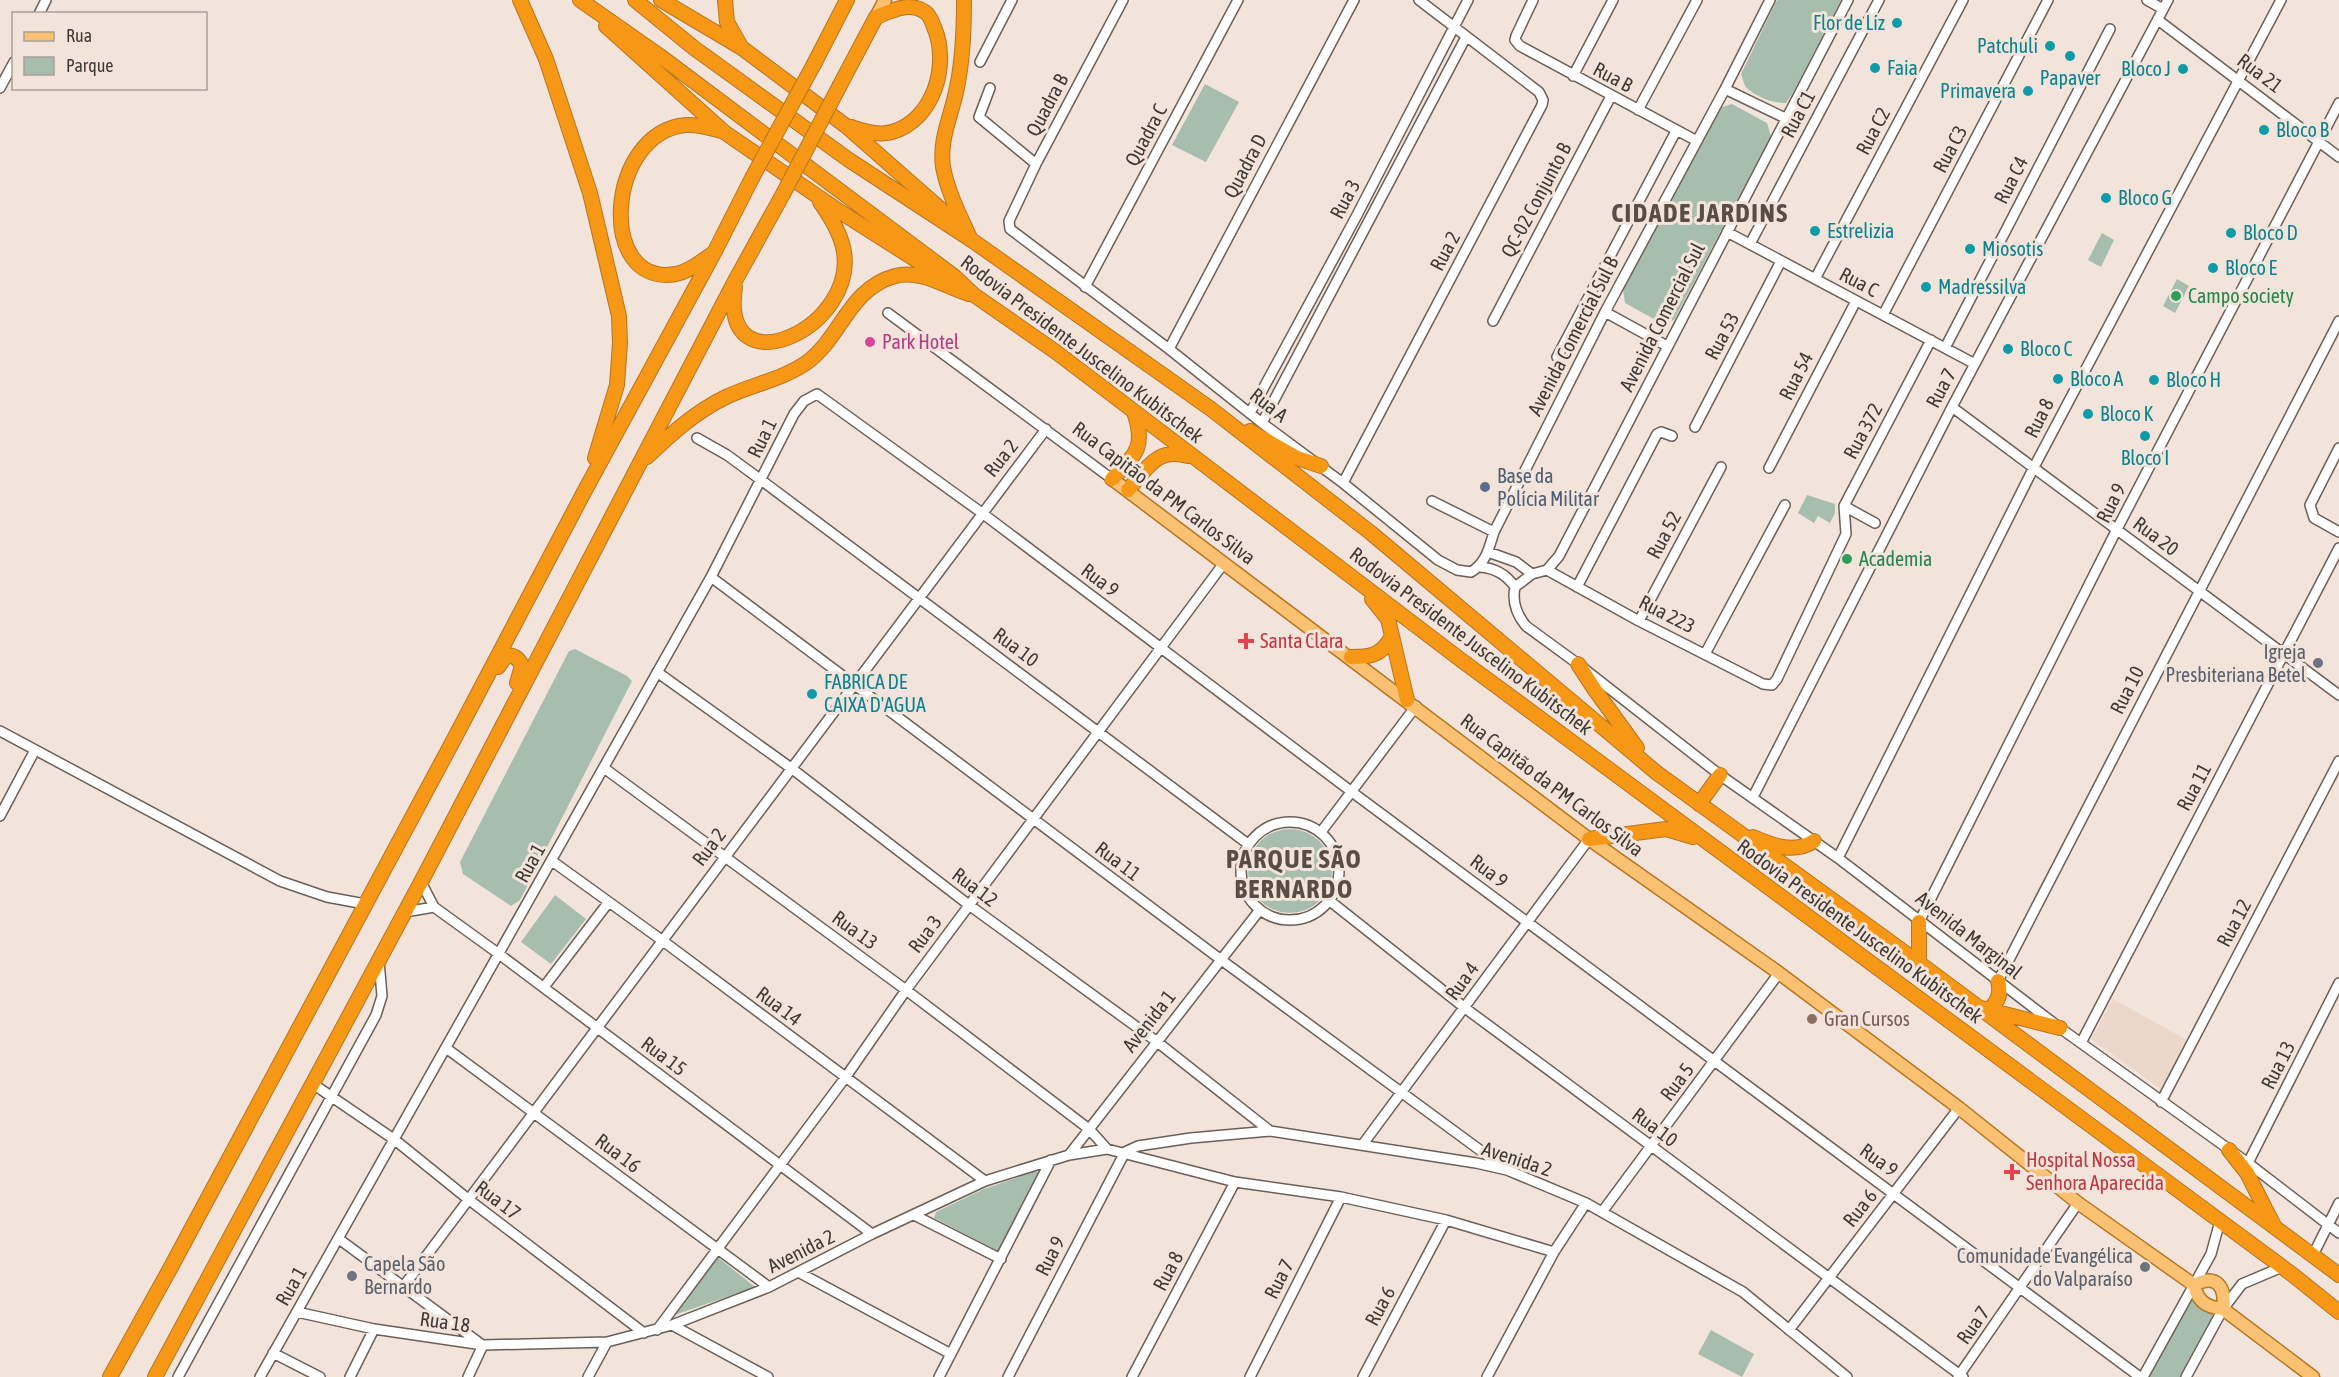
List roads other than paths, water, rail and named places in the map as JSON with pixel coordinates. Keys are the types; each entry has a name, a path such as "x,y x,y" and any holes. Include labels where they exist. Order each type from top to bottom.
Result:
{"highway":[{"path":"520,0 546,59 590,193 619,316 620,344 617,385 583,494"},
{"name":"Rodovia Presidente Juscelino Kubitschek","path":"635,0 694,48 840,153 972,240 1210,409 1371,533 1657,774 1983,1008 2339,1275"},
{"path":"661,0 742,48 846,126 948,215 972,240"},
{"path":"724,0 727,22 742,48"},
{"path":"110,1377 453,741 847,0"},
{"path":"964,0 960,71 957,90 945,125 942,155 954,204 972,240"},
{"path":"582,1 602,22 724,132 815,195 973,295"},
{"name":"Rodovia Presidente Juscelino Kubitschek","path":"582,1 746,119 955,277 973,295 1056,352 1461,660 2282,1267 2339,1312"},
{"path":"155,1377 422,882 736,279 876,17 902,7 925,11 938,36 941,59 939,76 923,108 908,124 879,134 846,126"},
{"path":"714,253 692,268 676,274 662,274 645,267 634,259 626,246 620,222 621,199 632,165 657,135 686,125 696,125 724,132"},
{"path":"736,279 733,309 738,327 751,339 759,342 776,342 798,333 816,321 837,292 842,279 843,249 835,227 815,195"},
{"path":"639,465 683,424 703,410 726,397 805,363 830,338 849,308 875,285 896,276 920,275 973,295"},
{"path":"1210,409 1297,458 1321,465"},
{"path":"1112,479 1134,455 1139,443 1141,432 1134,412"},
{"path":"1128,490 1164,454 1174,452 1192,457"},
{"path":"1358,580 1384,614 1390,627 1391,638 1411,703"},
{"path":"1351,657 1376,655 1385,648 1391,638"},
{"path":"453,741 470,721 503,659 506,656 513,656 520,660 521,675 490,734 487,744 488,753"},
{"path":"1578,663 1622,729 1657,774"},
{"path":"1700,804 1720,775"},
{"path":"1589,839 1666,829 1685,833 1716,848"},
{"path":"1734,830 1772,845 1792,849 1803,848 1814,842"},
{"path":"1918,963 1919,921"},
{"path":"1983,1008 1994,1005 1999,996 1998,981"},
{"path":"1983,1008 2060,1028"},
{"path":"2229,1150 2247,1173 2275,1228"}],"main road":[{"path":"876,17 885,0"},
{"name":"Rua Capitão da PM Carlos Silva","path":"1112,479 1351,657 1589,839 1779,973 1959,1108 2078,1203 2194,1285 2197,1296 2202,1302 2211,1308 2223,1309 2309,1376"},
{"path":"2194,1285 2203,1281 2217,1282 2225,1295 2223,1309"}],"street":[{"path":"980,62 1012,0"},
{"name":"Quadra B","path":"1010,229 1008,225 1014,209 1036,164 1123,0"},
{"name":"Quadra C","path":"1085,287 1238,0"},
{"name":"Quadra D","path":"1169,349 1354,0"},
{"path":"1419,0 1466,36"},
{"name":"Rua 3","path":"1250,413 1356,217 1468,0"},
{"name":"Rua B","path":"1533,0 1515,40 1520,46 1697,141"},
{"path":"1573,76 1613,0"},
{"path":"1638,110 1697,0"},
{"name":"Avenida Comercial Sul B","path":"1494,531 1605,312 1725,89 1770,0"},
{"name":"Avenida Comercial Sul","path":"1547,570 1559,556 1848,0"},
{"name":"Rua C1","path":"1750,244 1879,0"},
{"name":"Rua C2","path":"1815,279 1963,0"},
{"name":"Rua C3","path":"1883,315 2048,0"},
{"path":"2147,0 2166,4"},
{"name":"Rua 8","path":"1838,858 2034,467 2281,0"},
{"name":"Rua 7","path":"1753,797 1952,407 2166,4"},
{"name":"Rua 21","path":"2158,20 2339,157"},
{"name":"Rua C4","path":"1945,348 2110,29"},
{"name":"Rua 3","path":"1262,423 1369,224 1466,36"},
{"name":"Rua 2","path":"1343,483 1540,110 1543,100 1539,92 1466,36"},
{"path":"0,88 12,66"},
{"path":"990,88 978,117 1036,164"},
{"path":"1725,89 1785,118"},
{"name":"QC-02 Conjunto B","path":"1493,321 1611,96"},
{"name":"Rua 9","path":"1919,921 2117,529 2339,102"},
{"path":"1557,357 1676,131"},
{"path":"1356,217 1369,224"},
{"name":"Rua A","path":"1010,229 1169,349 1262,423 1321,465 1448,567 1471,572 1480,567"},
{"name":"Rua C","path":"1726,232 1975,364"},
{"name":"Rua 53","path":"1695,426 1781,261"},
{"name":"Rua 54","path":"1769,468 1856,301"},
{"path":"1605,312 1667,346"},
{"name":"Rua Capitão da PM Carlos Silva","path":"888,313 1112,479"},
{"name":"Rua 10","path":"1998,981 2339,321"},
{"name":"Rua 372","path":"1844,506 1931,340"},
{"name":"Rua 9","path":"817,394 982,513 1352,792 2142,1377"},
{"name":"Rua 1","path":"273,1353 711,577 799,406 817,394"},
{"name":"Rua 20","path":"1952,407 2339,695"},
{"name":"Rua 2","path":"403,1287 1046,429"},
{"path":"1577,587 1657,434 1661,432 1672,436"},
{"name":"Rua 10","path":"697,438 727,455 761,480 918,600 974,638 1248,844"},
{"path":"2339,448 2310,505 2314,518 2339,532"},
{"name":"Rua 52","path":"1639,621 1721,467"},
{"path":"1432,501 1494,531 1488,552 1480,567 1499,572 1515,587 1532,574 1547,570"},
{"path":"1705,654 1785,505"},
{"path":"1844,506 1875,523"},
{"name":"Rua 223","path":"1547,570 1639,621 1763,684 1772,685 1777,679 1846,534 1844,506"},
{"name":"Rua 11","path":"2081,1043 2339,548"},
{"path":"1488,552 1516,562 1532,574"},
{"name":"Rua 3","path":"657,1330 845,1078 906,990 1032,819 1224,563"},
{"name":"Rua 11","path":"711,577 1401,1094 1507,1170"},
{"name":"Avenida Marginal","path":"1515,587 1514,601 1521,620 1526,626 1578,663 1720,775 1838,858 2060,1028 2248,1163 2339,1233"},
{"name":"Rua 12","path":"657,672 791,768 969,905 1156,1041 1270,1131"},
{"path":"1321,832 1352,792 1411,703"},
{"path":"0,731 280,881 309,892 365,904"},
{"path":"0,816 35,750"},
{"name":"Rua 12","path":"2161,1102 2339,761"},
{"name":"Rua 13","path":"604,768 906,990 1089,1129 1107,1149"},
{"path":"1290,821 1307,824 1321,832 1332,843 1338,857 1340,873 1337,888 1330,901 1318,912 1305,919 1289,921 1274,919 1259,911 1250,900 1242,880 1242,858 1248,844 1260,832 1274,824 1290,821"},
{"name":"Rua 4","path":"1363,1144 1589,839"},
{"name":"Rua 14","path":"552,861 985,1181"},
{"path":"405,912 434,908 422,882"},
{"name":"Rua 10","path":"1330,901 1465,1008 1960,1376"},
{"path":"544,987 608,903"},
{"name":"Rua 15","path":"434,908 500,954 872,1234"},
{"name":"Avenida 1","path":"1070,1155 1156,1041 1259,911"},
{"path":"178,1377 380,1006 383,985 379,961"},
{"name":"Rua 5","path":"1602,1212 1779,973"},
{"name":"Rua 13","path":"2248,1163 2339,983"},
{"name":"Rua 16","path":"446,1048 769,1287"},
{"name":"Rua 17","path":"313,1084 395,1140 468,1200 644,1333"},
{"name":"Rua 6","path":"1789,1330 1959,1108"},
{"name":"Avenida 2","path":"1125,1152 1138,1146 1270,1131 1363,1144 1507,1170 1586,1203 1743,1292 1847,1377"},
{"name":"Avenida 2","path":"483,1345 607,1342 657,1330 800,1273 872,1234 985,1181 1070,1155 1107,1149 1235,1182 1341,1197 1446,1220 1554,1252"},
{"name":"Rua 9","path":"1008,1377 1125,1152"},
{"path":"939,1377 1051,1160"},
{"name":"Rua 8","path":"1132,1377 1235,1182"},
{"name":"Rua 7","path":"1250,1377 1341,1197"},
{"path":"1486,1377 1554,1252 1586,1203"},
{"name":"Rua 7","path":"1960,1376 2078,1203"},
{"path":"2313,1255 2339,1203"},
{"path":"914,1215 1001,1260"},
{"name":"Rua 6","path":"1364,1377 1446,1220"},
{"path":"2142,1377 2211,1254 2220,1221"},
{"name":"Rua 18","path":"339,1239 483,1345"},
{"path":"2186,1377 2223,1309 2242,1284 2282,1267"},
{"path":"800,1273 951,1354"},
{"name":"Rua 18","path":"297,1312 374,1329 483,1345"},
{"path":"672,1325 768,1377"},
{"path":"350,1377 374,1329"},
{"path":"588,1377 607,1342"},
{"path":"468,1377 483,1345"},
{"path":"260,1377 273,1353 320,1377"}],"place":[{"name":"Flor de Liz","path":"1897,23"},
{"name":"Patchuli","path":"2050,46"},
{"name":"Papaver","path":"2070,56"},
{"name":"Faia","path":"1875,68"},
{"name":"Bloco J","path":"2183,69"},
{"name":"Primavera","path":"2028,91"},
{"name":"Bloco B","path":"2264,130"},
{"name":"Bloco G","path":"2106,198"},
{"name":"Estrelizia","path":"1815,231"},
{"name":"Bloco D","path":"2231,233"},
{"name":"Miosotis","path":"1970,249"},
{"name":"Bloco E","path":"2213,268"},
{"name":"Madressilva","path":"1926,287"},
{"name":"Campo society","path":"2176,296"},
{"name":"Park Hotel","path":"870,342"},
{"name":"Bloco C","path":"2008,349"},
{"name":"Bloco A","path":"2058,379"},
{"name":"Bloco H","path":"2154,380"},
{"name":"Bloco K","path":"2088,414"},
{"name":"Bloco I","path":"2145,436"},
{"name":"Base da Polícia Militar","path":"1485,487"},
{"name":"Academia","path":"1847,559"},
{"name":"Santa Clara","path":"1246,641"},
{"name":"Igreja Presbiteriana Betel","path":"2318,663"},
{"name":"FABRICA DE CAIXA D'AGUA","path":"812,694"},
{"name":"Gran Cursos","path":"1812,1019"},
{"name":"Hospital Nossa Senhora Aparecida","path":"2012,1172"},
{"name":"Comunidade Evangélica do Valparaíso","path":"2145,1267"},
{"name":"Capela São Bernardo","path":"352,1276"}],"district":[{"name":"CIDADE JARDINS","path":"1700,213"},
{"name":"PARQUE SÃO BERNARDO","path":"1294,874"}]}
